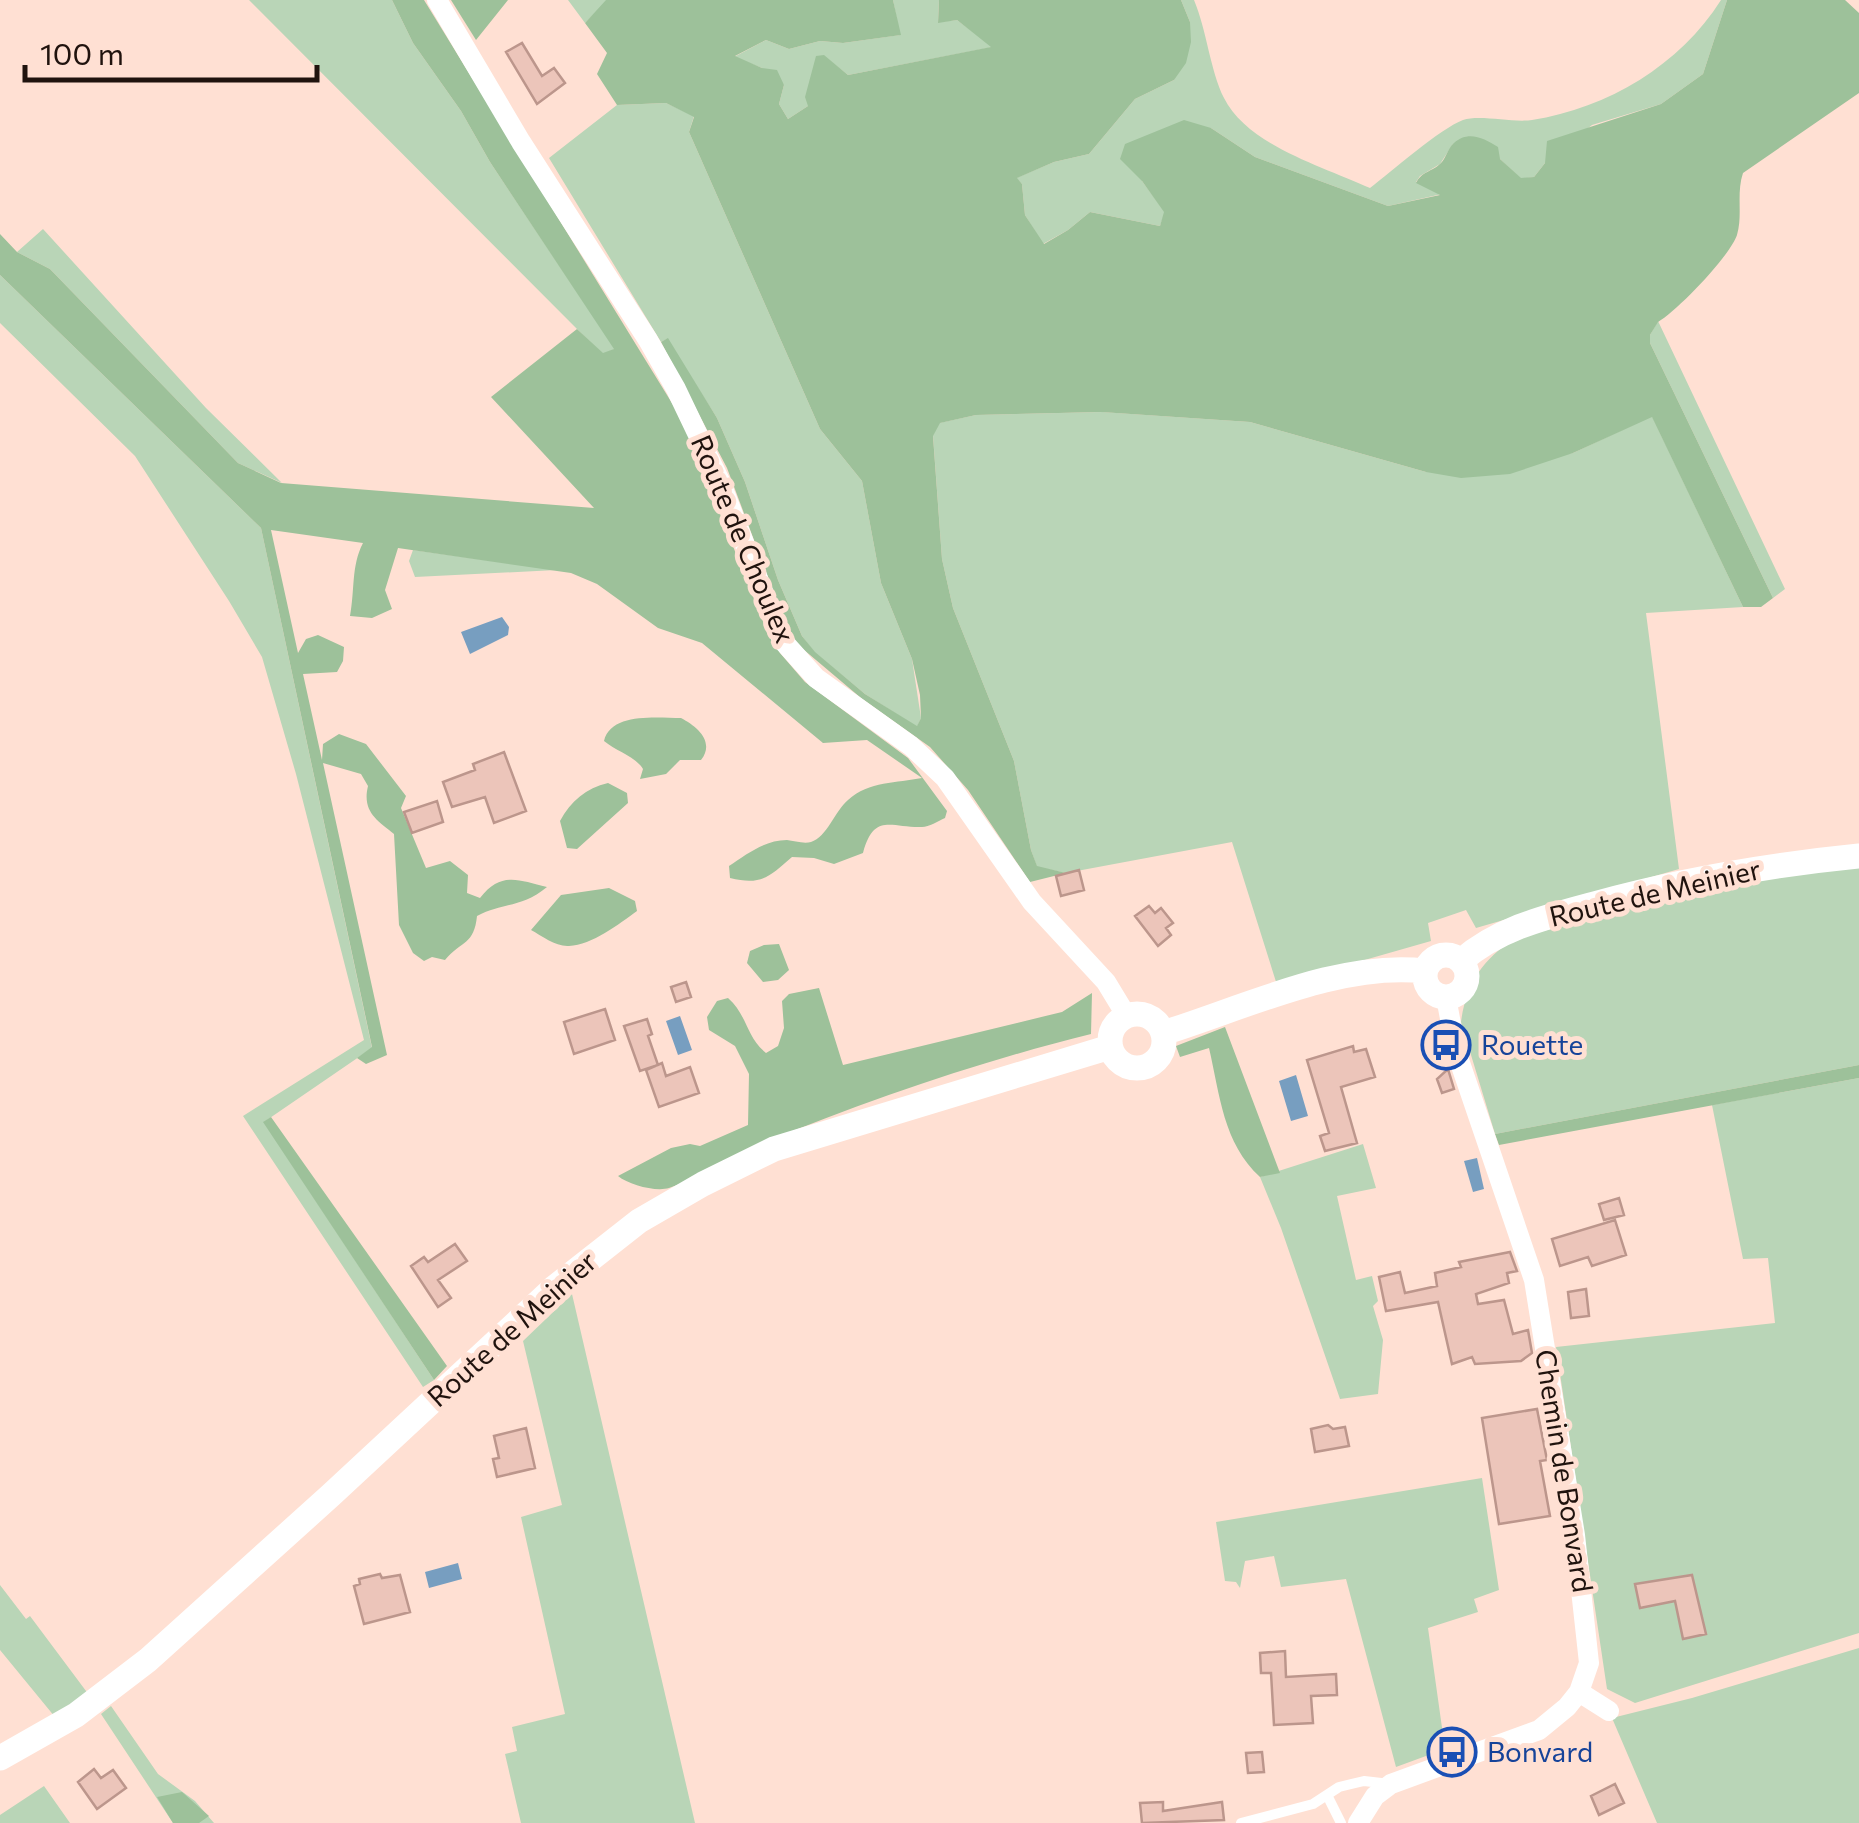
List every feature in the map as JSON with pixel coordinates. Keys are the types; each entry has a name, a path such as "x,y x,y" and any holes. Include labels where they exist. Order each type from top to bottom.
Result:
{"street":[{"name":"Route de Choulex","path":"437,0 676,389 720,481 782,640 816,678 912,746 945,778 1032,902 1106,982 1126,1016"},
{"name":"Route de Meinier","path":"1462,961 1483,943 1510,929 1618,897 1759,868 1859,856"},
{"path":"1454,956 1462,961 1466,970 1463,988 1446,997 1432,992 1425,971 1436,957 1454,956"},
{"path":"1163,1033 1365,972 1388,968 1425,971"},
{"name":"Chemin de Bonvard","path":"1446,997 1456,1051 1534,1280 1589,1642 1586,1676 1578,1692"},
{"path":"1144,1014 1163,1033 1162,1052 1156,1060 1139,1068 1120,1063 1110,1047 1112,1028 1126,1016 1144,1014"},
{"name":"Route de Meinier","path":"0,1758 76,1716 148,1660 318,1508 555,1286 639,1221 774,1149 1110,1047"},
{"path":"1358,1823 1375,1796 1390,1784 1539,1730 1568,1707 1578,1692 1609,1711"}],"lane":[{"path":"1242,1823 1313,1804 1339,1787 1364,1781 1390,1784"},
{"path":"1327,1794 1341,1823"}],"green space":[{"path":"249,0 392,0 413,43 615,349 603,354"},
{"path":"392,0 424,0 683,421 766,629 780,653 805,682 908,758 947,811 945,818 925,827 878,827 867,840 863,853 834,864 792,857 765,878 730,878 729,866 764,845 817,839 843,805 865,789 922,778 867,740 823,743 702,643 658,628 597,584 571,573 398,548 385,590 392,609 372,618 350,616 355,569 363,543 271,530 298,653 306,639 318,635 344,647 337,672 303,674 322,760 323,744 339,734 366,744 406,796 401,808 426,868 450,861 468,875 467,893 480,898 495,884 510,880 547,887 529,898 477,916 470,937 445,960 432,957 424,961 413,953 399,925 394,834 369,808 368,786 361,774 323,763 387,1055 366,1064 357,1058 372,1047 261,528 0,275 0,234 17,252 50,269 238,463 281,483 594,508 491,397 577,329 603,353 614,349 413,43"},
{"path":"451,0 508,0 476,40"},
{"path":"568,0 606,0 607,1 585,23"},
{"path":"606,0 893,0 901,35 843,43 820,41 789,49 766,40 735,56 777,70 784,85 779,104 788,119 808,106 805,97 816,56 824,55 848,75 991,47 957,20 938,23 939,0 1181,0 1190,22 1191,42 1186,63 1174,80 1135,99 1089,154 1054,162 1017,178 1022,184 1025,215 1044,244 1090,212 1160,226 1164,212 1120,159 1125,144 1184,120 1211,128 1255,157 1388,206 1440,195 1416,183 1441,163 1454,143 1465,137 1493,144 1498,147 1500,159 1521,178 1534,177 1545,163 1547,141 1661,104 1703,74 1727,0 1845,0 1859,13 1859,93 1743,173 1739,227 1732,244 1702,282 1658,322 1650,335 1650,343 1773,598 1761,607 1743,607 1652,417 1573,453 1510,474 1461,478 1426,472 1250,422 1101,412 976,415 940,423 933,436 942,559 953,608 1014,761 1037,866 1066,873 1030,882 968,790 930,747 861,698 797,644 727,468 661,342 668,338 717,418 802,636 865,694 917,726 921,718 920,695 912,659 881,583 862,481 820,429 689,132 694,117 666,103 617,105 597,74 607,53 585,23"},
{"path":"893,0 939,0 938,22 957,20 993,47 848,75 824,56 808,106 788,119 779,104 784,85 762,68 734,57 766,40 789,49 820,41 843,43 900,35"},
{"path":"1181,0 1194,0 1219,87 1235,114 1250,129 1288,153 1370,188 1429,141 1463,120 1532,120 1614,94 1663,63 1685,44 1721,0 1727,0 1703,74 1661,104 1592,125 1545,163 1534,177 1521,179 1500,159 1453,144 1440,164 1416,182 1442,194 1388,206 1255,157 1211,128 1142,181 1165,212 1160,226 1090,212 1043,244 1025,215 1022,184 1016,178 1054,162 1089,154 1135,99 1174,80 1190,22"},
{"path":"666,103 694,116 689,132 820,429 862,481 881,583 912,659 921,718 917,727 865,694 814,652 802,636 717,418 667,339 661,342 549,158 617,105"},
{"path":"43,229 206,408 282,483 238,463 50,269 17,252"},
{"path":"0,275 261,528 372,1048 264,1122 434,1380 423,1387 243,1116 364,1040 262,657 135,456 0,323"},
{"path":"1658,321 1785,589 1773,598 1650,343"},
{"path":"1102,412 1250,422 1426,472 1573,453 1652,416 1743,607 1646,613 1679,869 1476,928 1466,910 1428,923 1431,941 1277,985 1232,842 1066,873 1037,867 1014,761 953,608 942,559 933,435 939,423 976,415"},
{"path":"413,550 556,570 415,577 409,561"},
{"path":"681,718 703,736 705,753 701,760 680,760 666,774 640,779 640,765 604,741 608,732 625,721"},
{"path":"608,783 627,793 628,803 577,849 567,848 560,821 564,814 586,792"},
{"path":"1859,866 1859,1065 1495,1134 1461,1022 1472,984 1503,947 1514,939 1721,883"},
{"path":"609,888 635,901 637,911 596,938 564,946 531,930 561,895"},
{"path":"779,944 789,970 778,980 763,982 747,963 750,951"},
{"path":"819,988 843,1065 1062,1012 1092,993 1091,1034 881,1098 758,1145 669,1188 643,1187 618,1176 671,1148 700,1146 748,1125 749,1074 735,1046 709,1030 707,1017 717,1001 728,998 735,1005 754,1040 766,1053 778,1046 784,1028 782,1001 789,994"},
{"path":"1225,1027 1280,1173 1260,1177 1238,1149 1225,1117 1209,1048 1180,1057 1176,1046"},
{"path":"1859,1065 1859,1078 1499,1145 1495,1134"},
{"path":"1859,1078 1859,1633 1635,1703 1607,1689 1556,1347 1775,1323 1768,1258 1743,1259 1712,1105"},
{"path":"271,1117 447,1366 434,1380 263,1122"},
{"path":"1363,1144 1376,1188 1337,1196 1356,1280 1372,1276 1378,1301 1373,1306 1383,1340 1378,1394 1340,1399 1260,1177"},
{"path":"572,1294 695,1823 521,1823 505,1754 517,1751 512,1727 565,1714 521,1517 562,1505 523,1341"},
{"path":"1482,1478 1499,1590 1474,1599 1478,1612 1428,1628 1445,1749 1396,1767 1346,1579 1281,1587 1274,1556 1245,1561 1240,1588 1236,1582 1225,1581 1216,1522"},
{"path":"0,1585 26,1619 30,1616 89,1695 55,1717 0,1650"},
{"path":"1859,1648 1859,1823 1657,1823 1612,1718"},
{"path":"111,1706 158,1774 195,1801 214,1823 173,1823 101,1714"},
{"path":"44,1786 70,1823 0,1823 0,1815"},
{"path":"182,1792 209,1816 199,1823 173,1823 157,1797"}],"water":[{"path":"502,617 509,627 508,635 470,654 461,632"},
{"path":"680,1016 692,1050 678,1055 666,1021"},
{"path":"1296,1075 1308,1116 1291,1121 1279,1081"},
{"path":"1477,1158 1484,1189 1473,1192 1464,1161"},
{"path":"458,1563 462,1579 429,1588 425,1572"}],"building":[{"path":"522,43 542,76 554,68 565,83 537,104 506,52"},
{"path":"504,752 526,811 494,823 485,797 452,807 443,782 475,770 473,764"},
{"path":"437,801 443,822 412,833 404,812"},
{"path":"1079,870 1084,890 1061,896 1056,876"},
{"path":"1149,906 1155,913 1161,908 1173,923 1166,928 1171,935 1158,946 1135,916"},
{"path":"686,982 691,997 676,1002 671,987"},
{"path":"605,1009 615,1040 574,1054 564,1022"},
{"path":"647,1019 658,1065 640,1071 624,1026"},
{"path":"1353,1046 1354,1052 1366,1049 1375,1077 1341,1087 1357,1143 1325,1151 1320,1136 1329,1133 1307,1060"},
{"path":"662,1063 666,1076 690,1067 699,1093 659,1107 646,1070"},
{"path":"1448,1069 1454,1089 1442,1093 1437,1079"},
{"path":"1619,1198 1624,1215 1604,1220 1599,1204"},
{"path":"1615,1220 1626,1255 1592,1266 1588,1257 1560,1266 1552,1239"},
{"path":"455,1244 467,1261 438,1280 451,1298 438,1307 411,1266 424,1257 428,1262"},
{"path":"1510,1252 1517,1271 1507,1273 1509,1283 1476,1294 1478,1304 1504,1300 1513,1334 1528,1330 1532,1353 1521,1361 1475,1364 1472,1357 1452,1364 1438,1302 1386,1311 1379,1277 1400,1272 1405,1293 1437,1286 1435,1273 1461,1267 1459,1262"},
{"path":"1586,1289 1589,1316 1571,1318 1568,1292"},
{"path":"1537,1409 1547,1460 1540,1461 1550,1516 1499,1524 1482,1418"},
{"path":"1328,1425 1333,1429 1345,1427 1349,1446 1315,1452 1311,1429"},
{"path":"526,1428 535,1468 497,1477 493,1459 499,1458 494,1436"},
{"path":"380,1574 382,1578 400,1575 410,1612 364,1624 354,1586 360,1584 359,1579"},
{"path":"1692,1575 1706,1634 1683,1639 1675,1601 1640,1608 1635,1584"},
{"path":"1285,1651 1286,1677 1336,1674 1337,1695 1311,1696 1313,1723 1274,1725 1271,1673 1261,1673 1260,1653"},
{"path":"1262,1752 1264,1772 1248,1773 1246,1753"},
{"path":"94,1769 101,1778 113,1770 126,1788 97,1809 78,1782"},
{"path":"1615,1784 1624,1803 1599,1815 1591,1796"},
{"path":"1163,1802 1163,1811 1222,1802 1224,1820 1142,1823 1140,1803"}],"place":[{"name":"Rouette","path":"1446,1045"},
{"name":"Bonvard","path":"1452,1752"}]}
